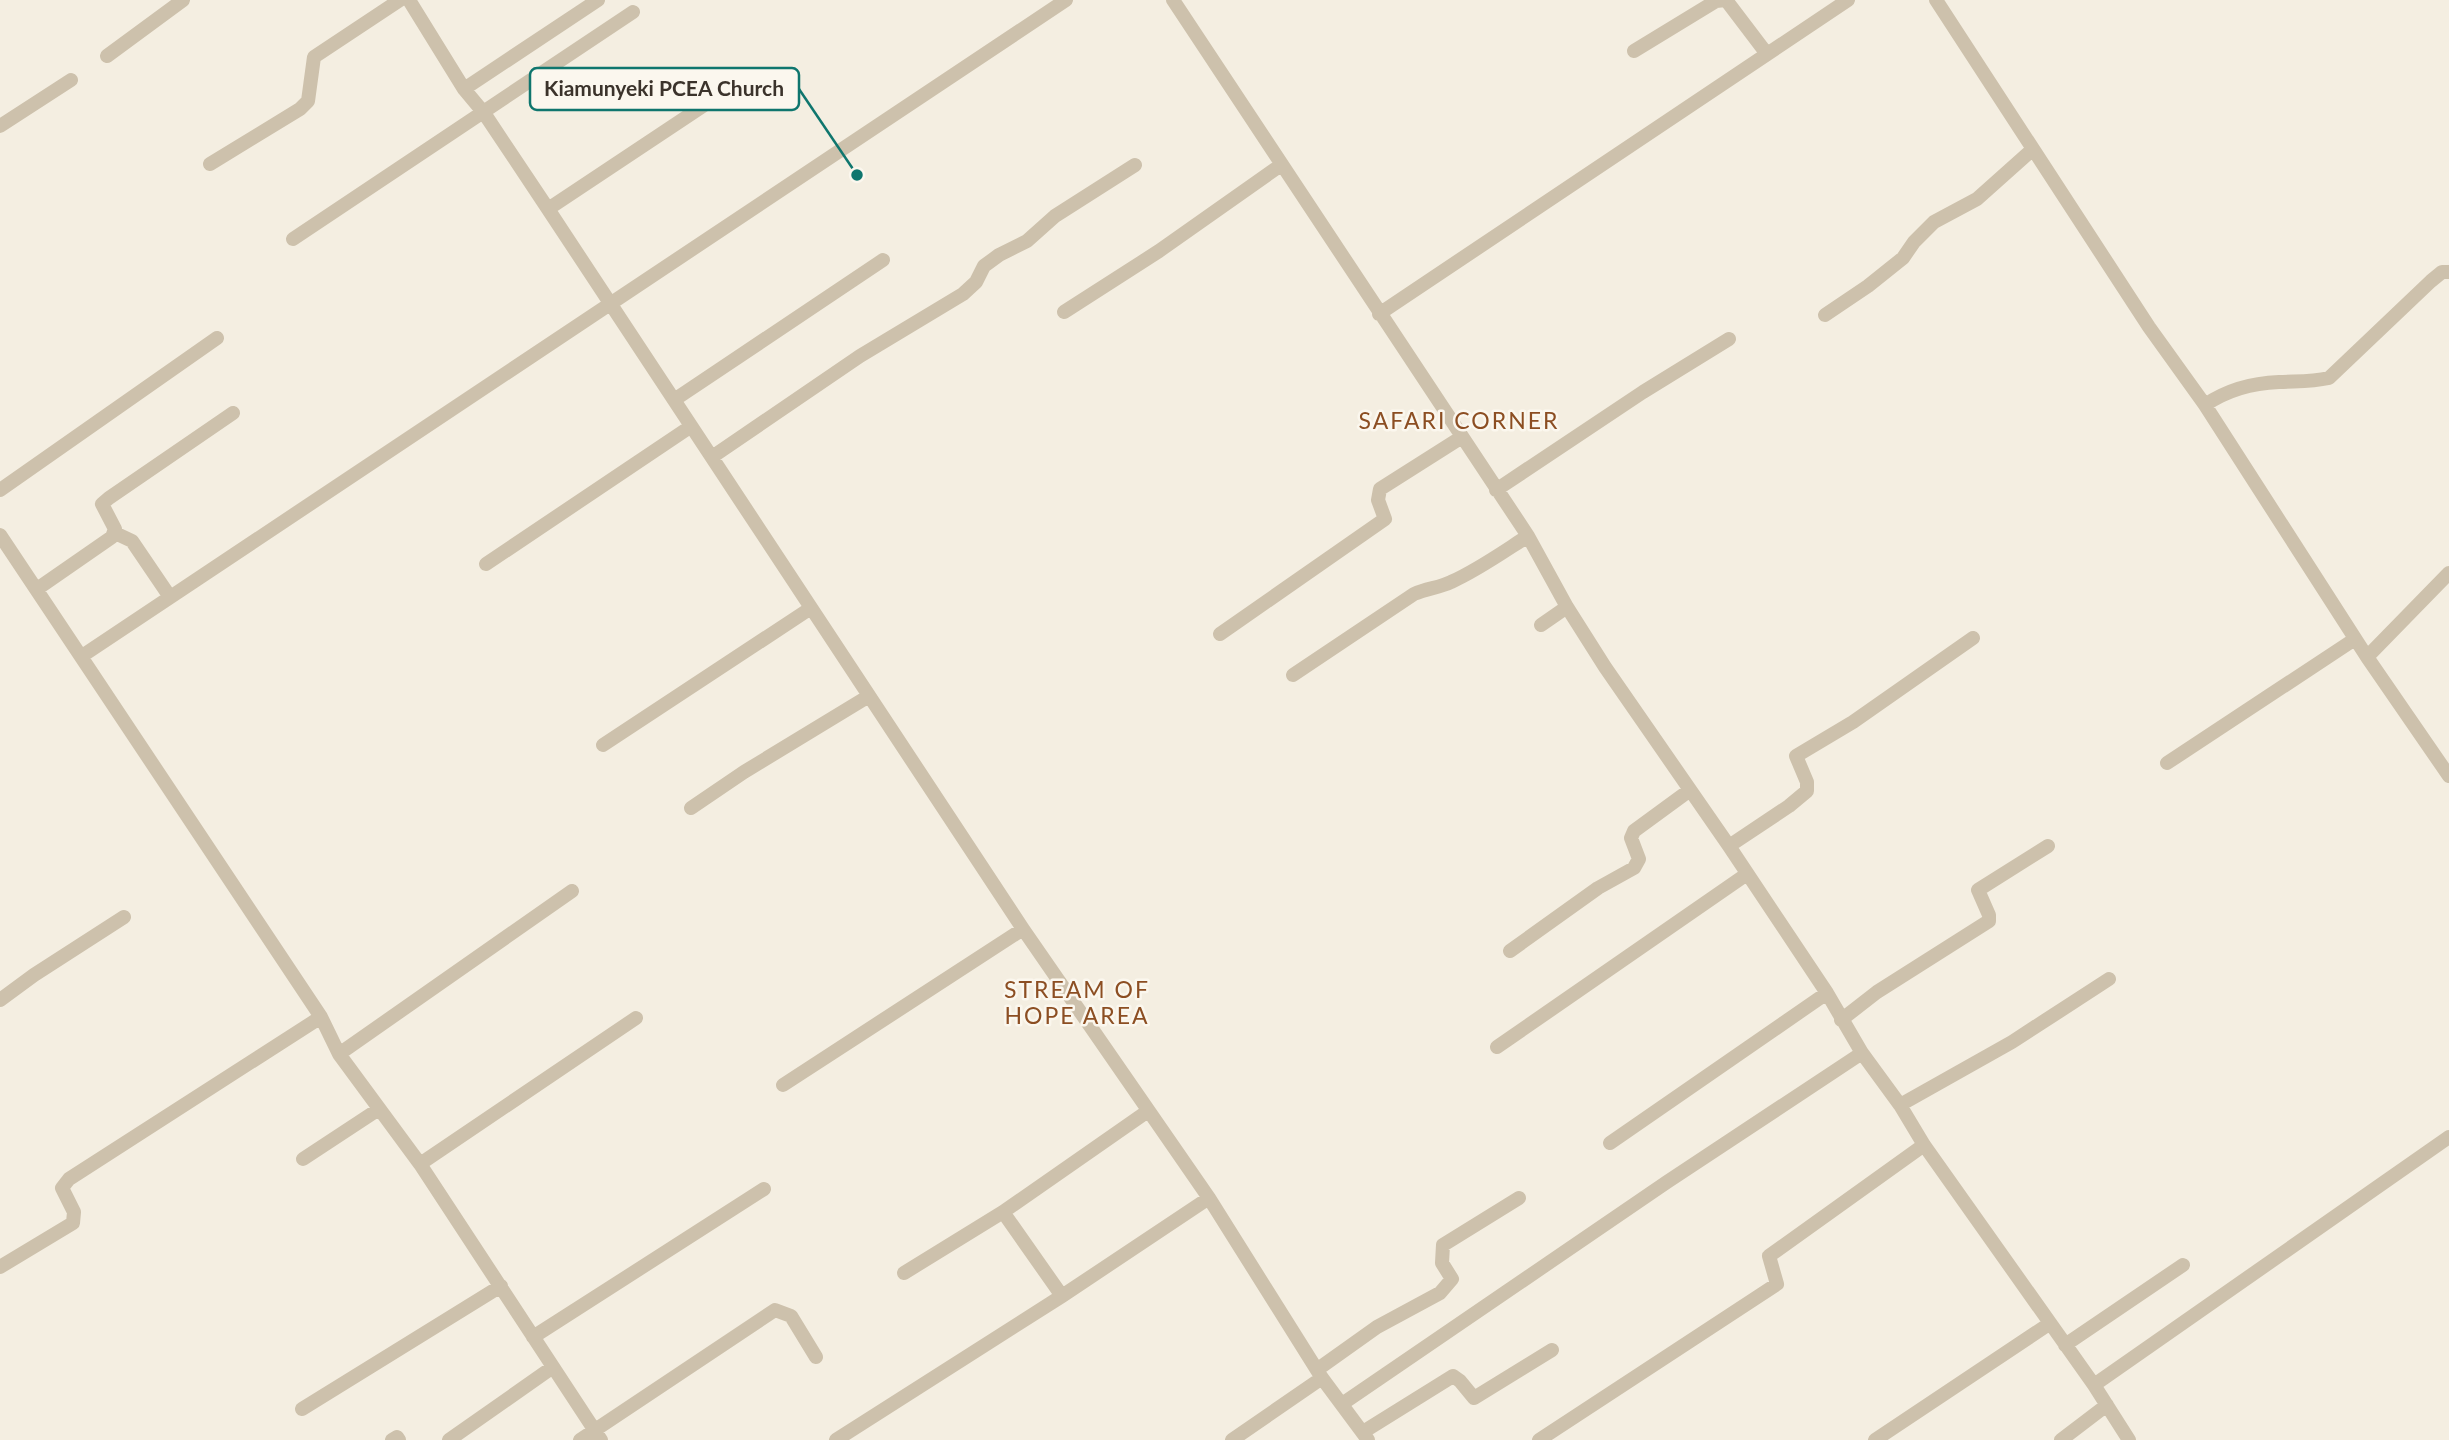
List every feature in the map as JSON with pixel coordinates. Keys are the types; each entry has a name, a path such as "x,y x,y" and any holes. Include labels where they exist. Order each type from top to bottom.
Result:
{"street":[{"path":"107,56 183,0"},
{"path":"210,164 300,109 308,101 314,57 400,0"},
{"path":"409,0 464,89 484,113 548,209 1023,929 1209,1198 1320,1373 1365,1436 1447,1379 1456,1377 1474,1398 1552,1350"},
{"path":"464,89 598,0"},
{"path":"82,656 1066,0"},
{"path":"1173,0 1528,536 1567,607 1827,993 1862,1052 1900,1105 1924,1145 2094,1385 2129,1440"},
{"path":"1634,51 1716,1 1726,0 1766,54"},
{"path":"1379,314 1848,0"},
{"path":"1936,0 2149,327 2205,405 2355,639 2449,776"},
{"path":"293,239 632,12"},
{"path":"0,126 71,80"},
{"path":"548,209 733,86"},
{"path":"1825,314 1868,286 1903,258 1914,242 1934,222 1977,198 2033,149"},
{"path":"712,457 860,356 963,294 976,282 985,266 999,255 1027,241 1055,216 1136,164"},
{"path":"1064,312 1159,251 1281,165"},
{"path":"674,400 883,260"},
{"path":"2205,405 2222,394 2240,388 2269,383 2310,383 2329,378 2431,281 2442,272 2449,272"},
{"path":"0,490 217,338"},
{"path":"1496,490 1663,379 1730,339"},
{"path":"170,597 132,541 115,533 103,504 233,413"},
{"path":"486,564 691,427"},
{"path":"1220,634 1385,519 1378,500 1380,489 1462,437"},
{"path":"37,589 115,533"},
{"path":"1293,675 1414,594 1441,587 1473,571 1528,536"},
{"path":"2,543 82,656 321,1017 339,1054 420,1164 598,1435"},
{"path":"2367,657 2449,573"},
{"path":"1541,625 1567,607"},
{"path":"603,745 811,608"},
{"path":"1729,846 1807,791 1808,782 1796,756 1853,722 1973,638"},
{"path":"2168,763 2355,639"},
{"path":"691,808 744,772 869,696"},
{"path":"1510,951 1598,888 1634,868 1639,859 1631,838 1634,831 1690,790"},
{"path":"1841,1020 1877,992 1989,921 1978,890 2048,846"},
{"path":"1497,1047 1747,874"},
{"path":"339,1054 572,891"},
{"path":"0,1000 124,917"},
{"path":"783,1085 1023,929"},
{"path":"1900,1105 2012,1042 2109,979"},
{"path":"1610,1143 1827,993"},
{"path":"0,1267 73,1223 74,1212 62,1188 69,1179 321,1017"},
{"path":"420,1164 636,1018"},
{"path":"1342,1404 1862,1052"},
{"path":"303,1159 379,1109"},
{"path":"904,1273 1003,1212 1148,1111"},
{"path":"2094,1385 2449,1137"},
{"path":"1539,1440 1777,1284 1769,1256 1924,1145"},
{"path":"533,1337 764,1189"},
{"path":"836,1440 1062,1296 1209,1198"},
{"path":"1231,1440 1377,1327 1440,1293 1452,1279 1442,1263 1443,1245 1519,1198"},
{"path":"1003,1212 1062,1296"},
{"path":"2065,1345 2183,1265"},
{"path":"302,1409 501,1286"},
{"path":"580,1440 598,1435 775,1310 791,1316 817,1357"},
{"path":"1875,1440 2049,1324"},
{"path":"449,1440 553,1367"},
{"path":"2061,1440 2107,1405"},
{"path":"392,1440 397,1437 399,1440"}],"place":[{"name":"Kiamunyeki PCEA Church","path":"857,175"}],"district":[{"name":"SAFARI CORNER","path":"1459,420"},
{"name":"STREAM OF HOPE AREA","path":"1077,1002"}]}
